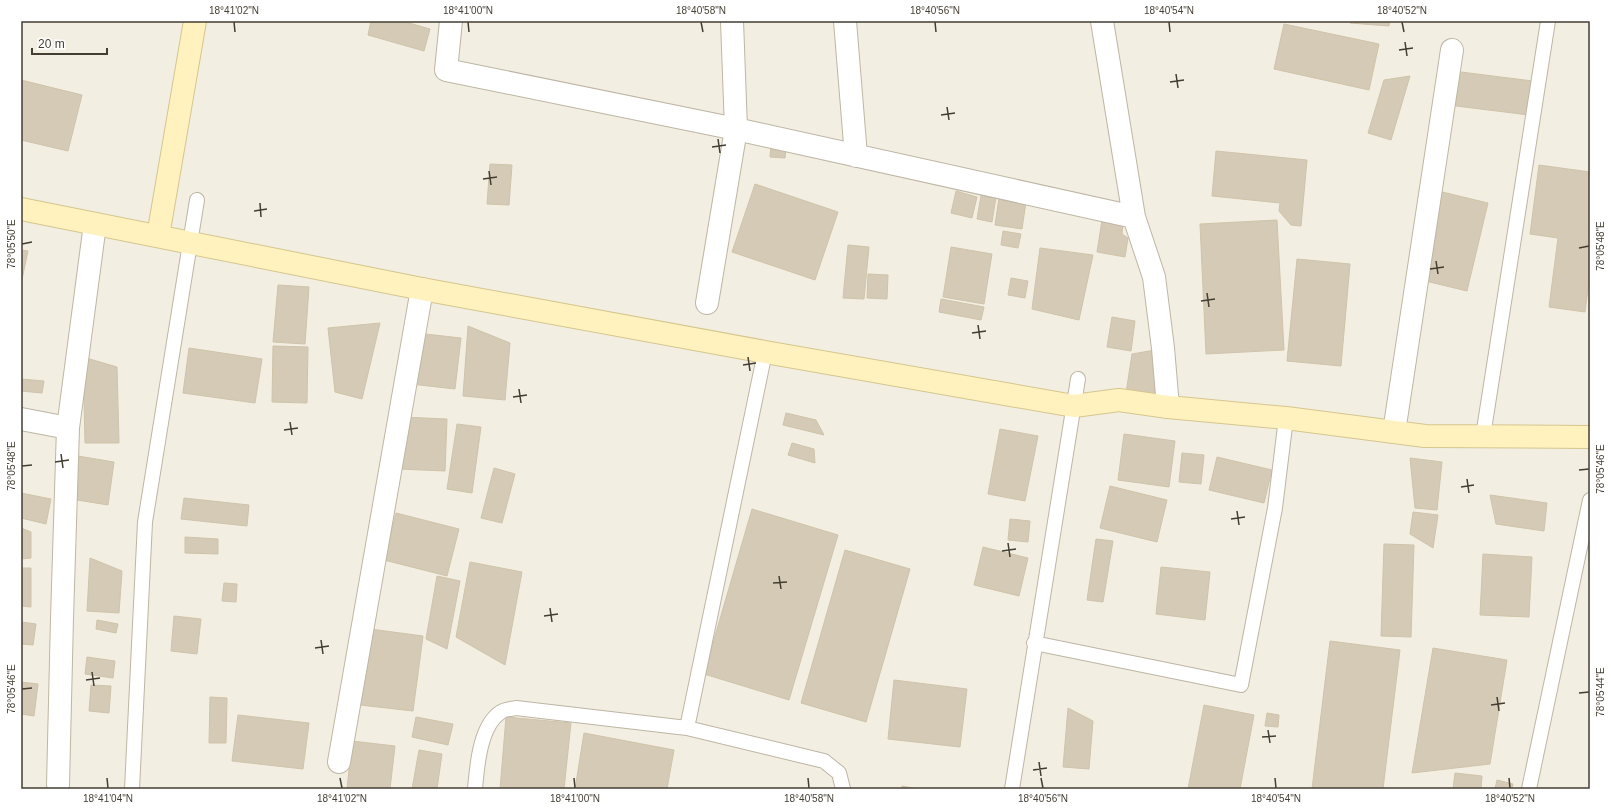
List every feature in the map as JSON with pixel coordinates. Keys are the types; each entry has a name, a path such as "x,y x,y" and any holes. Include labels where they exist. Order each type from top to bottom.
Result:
{"main road":[{"path":"158,236 195,21"},
{"path":"21,209 422,289 765,352 1074,406 1119,400 1286,418 1425,436 1590,437"}],"street":[{"path":"451,21 446,70 736,129 1134,217"},
{"path":"707,303 736,129 732,21"},
{"path":"845,21 856,156"},
{"path":"1102,21 1134,217 1154,277 1164,348 1168,406"},
{"path":"1394,432 1452,50"},
{"path":"58,785 68,428 95,224"},
{"path":"339,762 422,289"},
{"path":"21,419 68,428"}],"lane":[{"path":"1483,436 1548,21"},
{"path":"132,789 145,522 197,200"},
{"path":"687,728 765,352"},
{"path":"1012,789 1034,644 1078,379"},
{"path":"1034,644 1241,685 1275,508 1286,418"},
{"path":"1529,789 1590,500"},
{"path":"475,789 477,767 486,728 501,711 516,708 687,728 824,761 839,773 843,789"}],"building":[{"path":"371,21 402,21 430,29 424,51 368,35"},
{"path":"1350,21 1390,21 1389,26 1350,23"},
{"path":"1284,24 1379,44 1369,90 1274,69"},
{"path":"1453,71 1533,81 1529,115 1448,105"},
{"path":"1410,76 1391,140 1368,133 1384,80"},
{"path":"21,80 82,95 68,151 21,140"},
{"path":"771,144 786,148 785,158 770,157"},
{"path":"1216,151 1307,160 1301,226 1291,225 1279,211 1280,203 1212,196"},
{"path":"490,164 512,165 509,205 487,204"},
{"path":"1539,165 1590,172 1590,273 1585,312 1549,307 1558,238 1530,234"},
{"path":"755,184 838,212 815,280 732,252"},
{"path":"982,190 996,197 992,222 977,219"},
{"path":"956,191 977,197 972,218 951,213"},
{"path":"1438,191 1488,203 1467,291 1417,279"},
{"path":"999,198 1026,202 1022,229 995,225"},
{"path":"1102,220 1123,224 1122,234 1128,238 1125,257 1097,252"},
{"path":"1277,220 1284,350 1206,354 1200,224"},
{"path":"1003,231 1021,234 1018,248 1001,245"},
{"path":"848,245 869,247 864,299 843,298"},
{"path":"951,247 992,254 984,304 943,297"},
{"path":"1040,248 1093,255 1079,320 1032,309"},
{"path":"21,250 28,251 21,284"},
{"path":"1297,259 1350,264 1341,366 1287,361"},
{"path":"868,274 888,275 887,299 867,298"},
{"path":"1011,278 1028,281 1025,298 1008,295"},
{"path":"278,285 309,287 305,344 273,342"},
{"path":"941,299 984,307 981,320 939,312"},
{"path":"1112,317 1135,321 1131,351 1107,347"},
{"path":"380,323 362,399 335,392 328,328"},
{"path":"468,326 510,343 505,400 463,396"},
{"path":"416,333 461,338 455,389 411,384"},
{"path":"273,346 308,347 307,403 272,402"},
{"path":"189,348 262,359 255,403 183,393"},
{"path":"1161,349 1154,397 1126,393 1132,354"},
{"path":"83,357 117,367 119,443 85,443"},
{"path":"21,379 44,381 42,393 21,391"},
{"path":"786,413 816,420 824,435 783,425"},
{"path":"401,417 447,419 445,471 399,469"},
{"path":"457,424 481,427 472,493 447,489"},
{"path":"1000,429 1038,436 1025,501 988,494"},
{"path":"1124,434 1175,441 1169,487 1118,480"},
{"path":"792,443 814,449 815,463 788,455"},
{"path":"1182,453 1204,455 1201,484 1179,482"},
{"path":"78,456 114,462 108,505 71,499"},
{"path":"1217,457 1272,470 1264,503 1209,490"},
{"path":"1410,458 1442,462 1437,510 1415,508"},
{"path":"494,468 515,474 502,523 481,518"},
{"path":"1110,486 1167,500 1157,542 1100,528"},
{"path":"21,493 51,499 46,524 21,518"},
{"path":"1490,495 1547,503 1544,531 1496,524"},
{"path":"184,498 249,505 247,526 181,519"},
{"path":"752,509 838,535 789,700 704,674"},
{"path":"1413,512 1438,515 1433,548 1410,534"},
{"path":"396,513 459,529 447,576 384,560"},
{"path":"1010,519 1030,521 1028,542 1008,540"},
{"path":"21,528 31,532 31,558 21,559"},
{"path":"185,537 218,539 218,554 185,553"},
{"path":"1096,539 1113,541 1103,602 1087,600"},
{"path":"1384,544 1414,545 1411,637 1381,636"},
{"path":"983,547 1028,558 1019,596 974,585"},
{"path":"845,550 910,569 866,722 801,703"},
{"path":"1483,554 1532,557 1529,617 1480,615"},
{"path":"90,558 122,571 119,613 87,611"},
{"path":"470,562 522,572 505,665 456,637"},
{"path":"1161,567 1210,572 1205,620 1156,614"},
{"path":"21,568 31,568 31,607 21,606"},
{"path":"437,576 460,581 447,649 426,639"},
{"path":"224,583 237,584 236,602 222,601"},
{"path":"174,616 201,619 197,654 171,651"},
{"path":"97,620 118,624 116,633 96,629"},
{"path":"21,622 36,624 33,645 21,644"},
{"path":"370,629 423,636 413,711 360,705"},
{"path":"1330,641 1400,650 1383,789 1312,789"},
{"path":"1433,648 1507,660 1490,764 1412,773"},
{"path":"87,657 115,661 113,678 85,674"},
{"path":"894,680 967,689 960,747 888,739"},
{"path":"21,682 38,684 34,716 21,714"},
{"path":"91,685 111,686 109,713 89,711"},
{"path":"210,697 227,698 226,743 209,743"},
{"path":"1204,705 1254,715 1240,789 1188,789"},
{"path":"1068,708 1093,721 1089,769 1063,767"},
{"path":"1267,713 1279,715 1278,727 1265,726"},
{"path":"238,715 309,723 303,769 232,761"},
{"path":"416,717 453,724 448,745 412,737"},
{"path":"506,717 571,723 564,789 500,789"},
{"path":"584,733 674,750 667,789 575,789"},
{"path":"352,741 395,746 390,789 347,789"},
{"path":"419,750 442,754 437,789 412,789"},
{"path":"1455,773 1482,776 1481,789 1453,789"},
{"path":"1497,780 1513,784 1512,789 1495,789"},
{"path":"902,786 918,789 902,789"}]}
